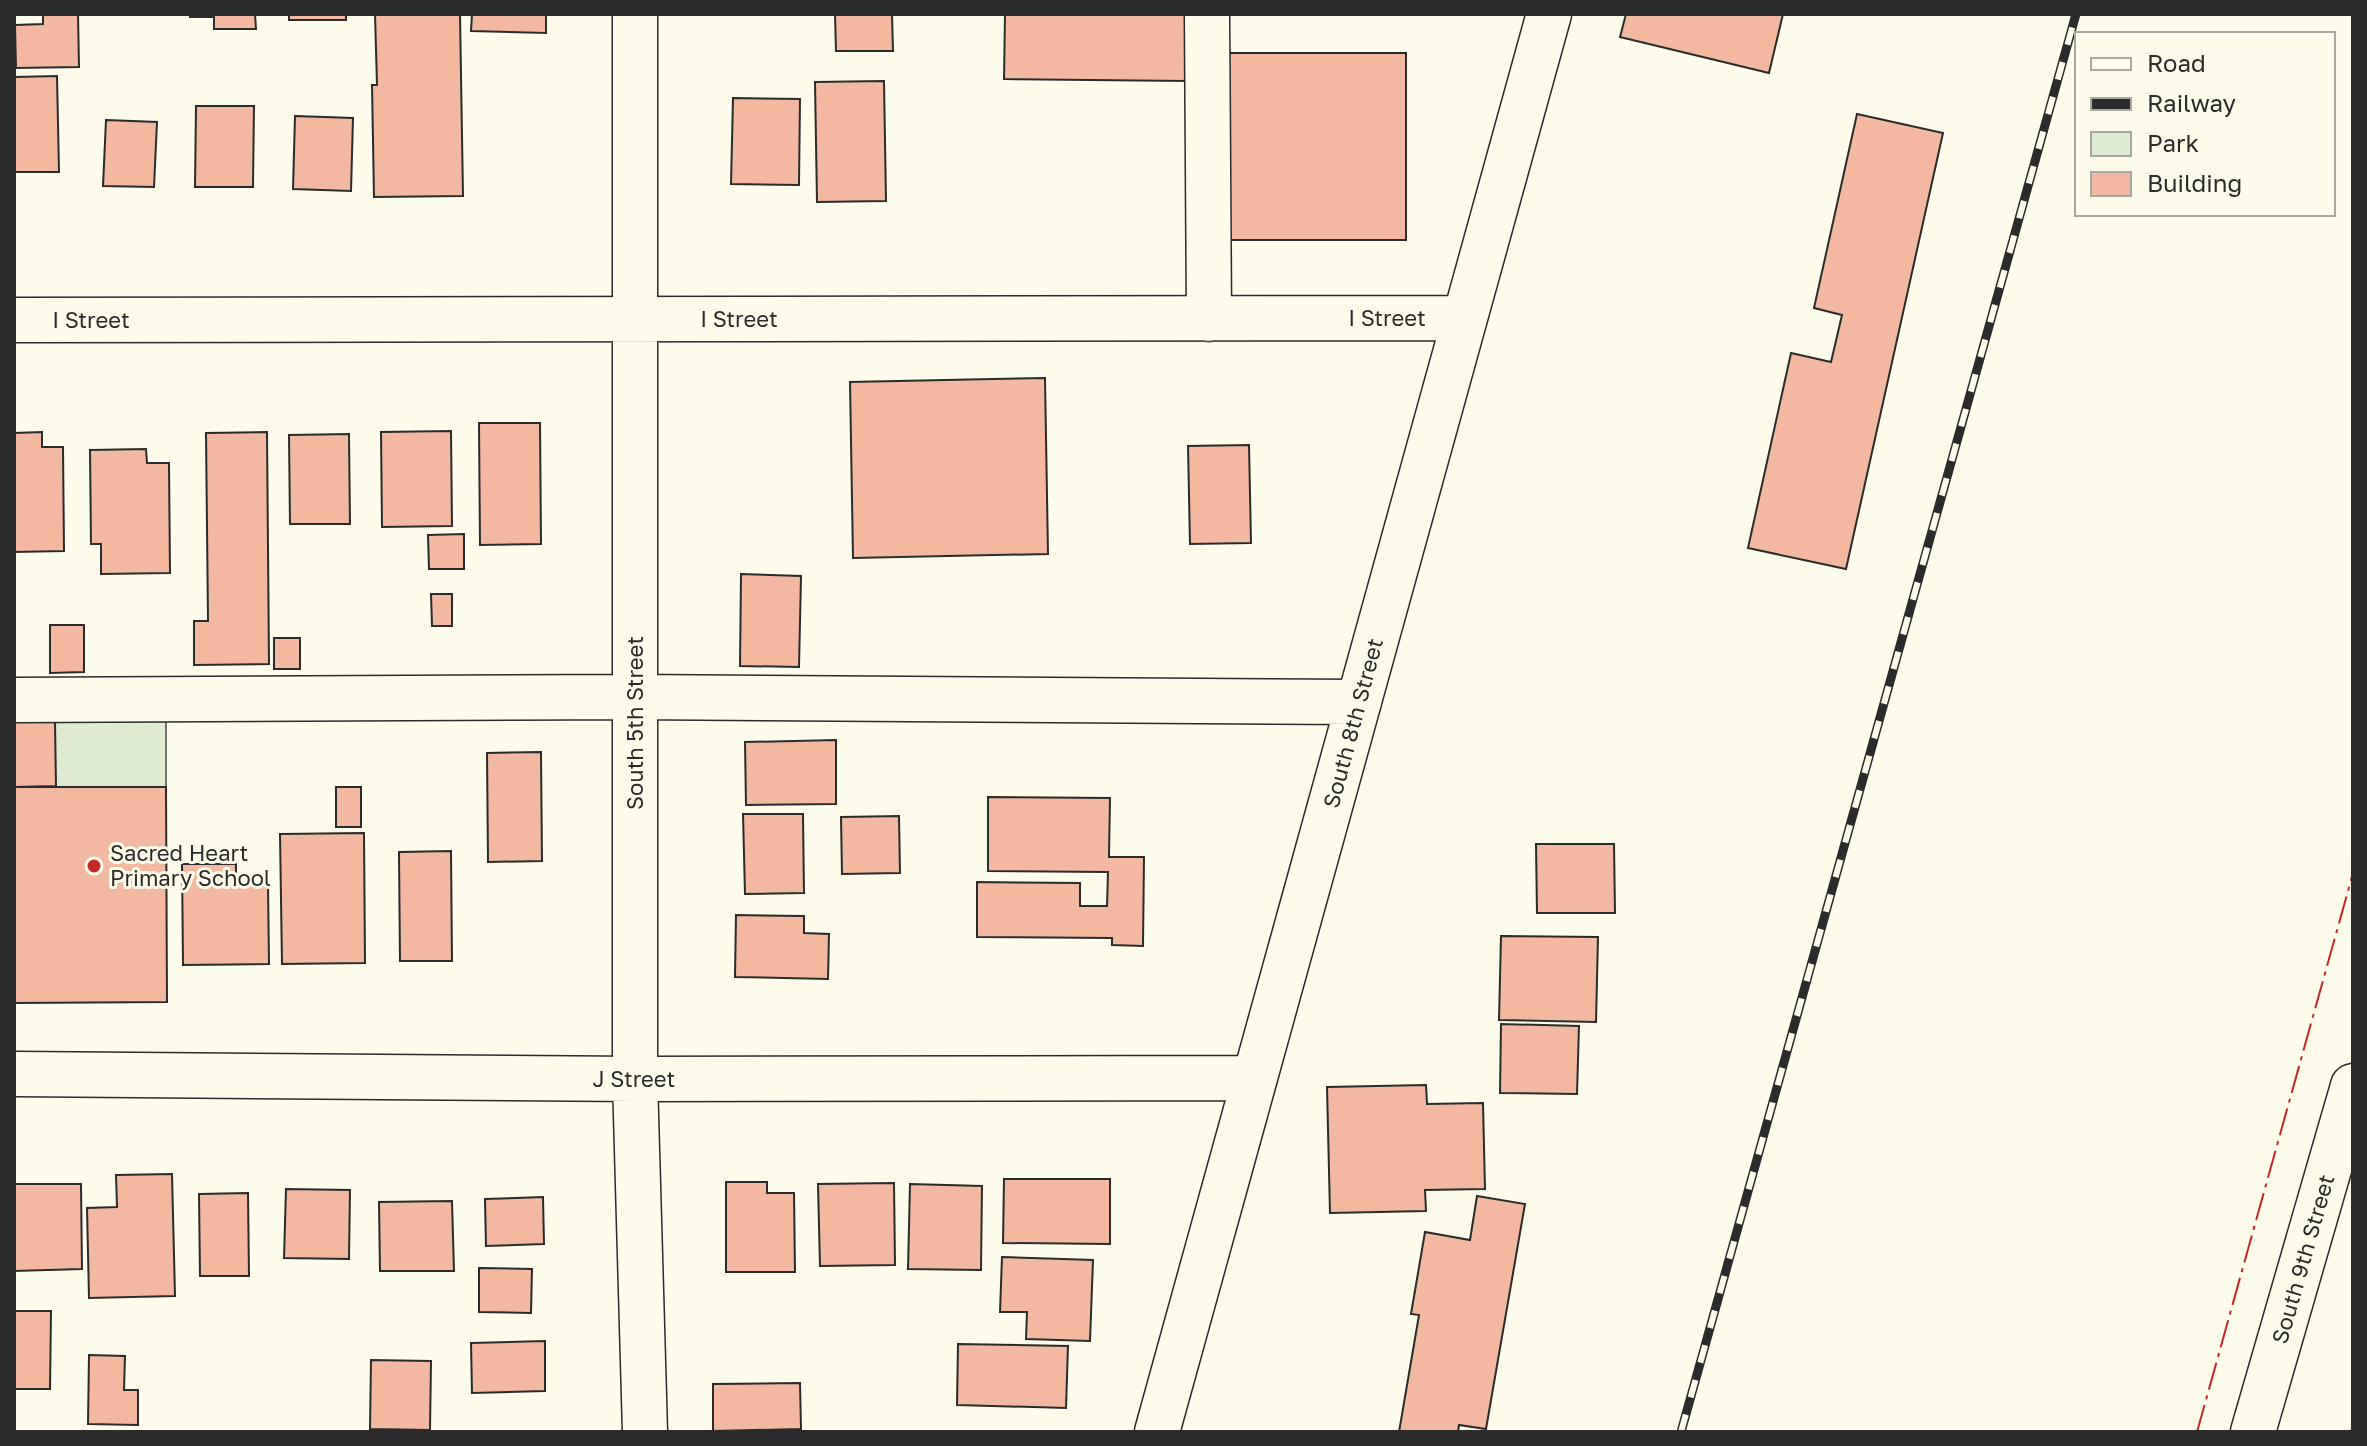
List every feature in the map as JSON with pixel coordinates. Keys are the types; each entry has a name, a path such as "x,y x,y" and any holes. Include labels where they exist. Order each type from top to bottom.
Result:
{"street":[{"name":"South 5th Street","path":"635,14 635,1079 645,1432"},
{"path":"1207,14 1209,319"},
{"name":"South 8th Street","path":"1157,1432 1549,14"},
{"name":"I Street","path":"14,320 1465,318"},
{"path":"14,700 635,697 1359,702"},
{"name":"J Street","path":"14,1074 635,1079 1255,1078"},
{"name":"South 9th Street","path":"2253,1432 2353,1086"}],"green space":[{"path":"166,720 166,787 14,787 14,722"}],"building":[{"path":"43,14 78,14 79,67 16,68 15,25 43,24"},
{"path":"190,14 255,14 256,29 214,29 214,17 190,17"},
{"path":"289,14 346,14 346,20 289,20"},
{"path":"375,14 460,14 463,196 374,197 372,85 377,85"},
{"path":"472,14 546,14 546,33 471,31"},
{"path":"835,14 892,14 893,51 836,51"},
{"path":"1005,14 1188,14 1187,81 1004,79"},
{"path":"1626,14 1783,14 1769,73 1620,37"},
{"path":"1224,53 1406,53 1406,240 1224,240"},
{"path":"57,76 59,172 14,172 14,77"},
{"path":"884,81 886,201 817,202 815,82"},
{"path":"733,98 800,99 799,185 731,184"},
{"path":"196,106 254,106 253,187 195,187"},
{"path":"1857,114 1943,133 1846,569 1748,548 1791,353 1831,362 1842,315 1814,308"},
{"path":"295,116 353,118 351,191 293,189"},
{"path":"106,120 157,122 154,187 103,186"},
{"path":"1045,378 1048,554 853,558 850,382"},
{"path":"479,423 540,423 541,544 480,545"},
{"path":"451,431 452,526 382,527 381,432"},
{"path":"42,432 42,447 63,447 64,551 14,552 14,433"},
{"path":"267,432 269,664 194,665 194,621 208,621 206,433"},
{"path":"349,434 350,524 290,524 289,435"},
{"path":"1249,445 1251,543 1190,544 1188,446"},
{"path":"146,449 147,463 169,463 170,573 101,574 101,544 91,544 90,450"},
{"path":"464,534 464,569 429,569 428,535"},
{"path":"741,574 801,576 799,667 740,666"},
{"path":"431,594 452,594 452,626 432,626"},
{"path":"50,625 84,625 84,672 50,673"},
{"path":"274,638 300,638 300,669 274,669"},
{"path":"14,722 55,722 56,786 14,787"},
{"path":"836,740 836,804 746,805 745,742"},
{"path":"541,752 542,861 488,862 487,753"},
{"name":"Sacred Heart Primary School","path":"14,787 166,787 167,1002 14,1003"},
{"path":"336,787 361,787 361,827 336,827"},
{"path":"988,797 1110,798 1109,857 1144,857 1143,946 1112,945 1112,938 977,937 977,882 1080,883 1080,906 1107,906 1108,872 988,871"},
{"path":"743,814 803,814 804,893 745,894"},
{"path":"899,816 900,873 842,874 841,817"},
{"path":"364,833 365,963 282,964 280,834"},
{"path":"1536,844 1614,844 1615,913 1537,913"},
{"path":"451,851 452,961 400,961 399,852"},
{"path":"182,864 236,864 236,884 268,884 269,964 183,965"},
{"path":"736,915 804,916 804,933 829,934 828,979 735,977"},
{"path":"1501,936 1598,937 1596,1022 1499,1020"},
{"path":"1501,1024 1579,1026 1577,1094 1500,1093"},
{"path":"1426,1085 1427,1104 1483,1103 1485,1189 1425,1190 1426,1211 1330,1213 1327,1087"},
{"path":"172,1174 175,1296 89,1298 87,1208 117,1207 116,1175"},
{"path":"1004,1179 1110,1179 1110,1244 1003,1243"},
{"path":"726,1182 767,1182 767,1193 794,1193 795,1272 726,1272"},
{"path":"894,1183 895,1265 820,1266 818,1184"},
{"path":"14,1184 81,1184 82,1269 14,1271"},
{"path":"910,1184 982,1186 981,1270 908,1269"},
{"path":"286,1189 350,1190 349,1259 284,1258"},
{"path":"248,1193 249,1276 200,1276 199,1194"},
{"path":"1477,1196 1525,1204 1486,1429 1459,1425 1458,1432 1399,1432 1419,1315 1411,1314 1425,1232 1470,1240"},
{"path":"543,1197 544,1244 486,1246 485,1199"},
{"path":"452,1201 454,1271 380,1271 379,1202"},
{"path":"1002,1257 1093,1260 1090,1341 1026,1339 1027,1312 1000,1312"},
{"path":"479,1268 532,1269 531,1313 479,1312"},
{"path":"14,1311 51,1311 50,1389 14,1389"},
{"path":"545,1341 545,1391 472,1393 471,1343"},
{"path":"958,1344 1068,1346 1066,1408 957,1405"},
{"path":"89,1355 125,1356 124,1390 138,1390 138,1425 88,1424"},
{"path":"371,1360 431,1361 430,1430 370,1429"},
{"path":"800,1383 801,1429 713,1431 713,1384"}],"railway":[{"path":"1681,1432 2076,14"}],"power":[{"path":"2197,1432 2353,873"}],"place":[{"name":"Sacred Heart Primary School","path":"94,866"}]}
